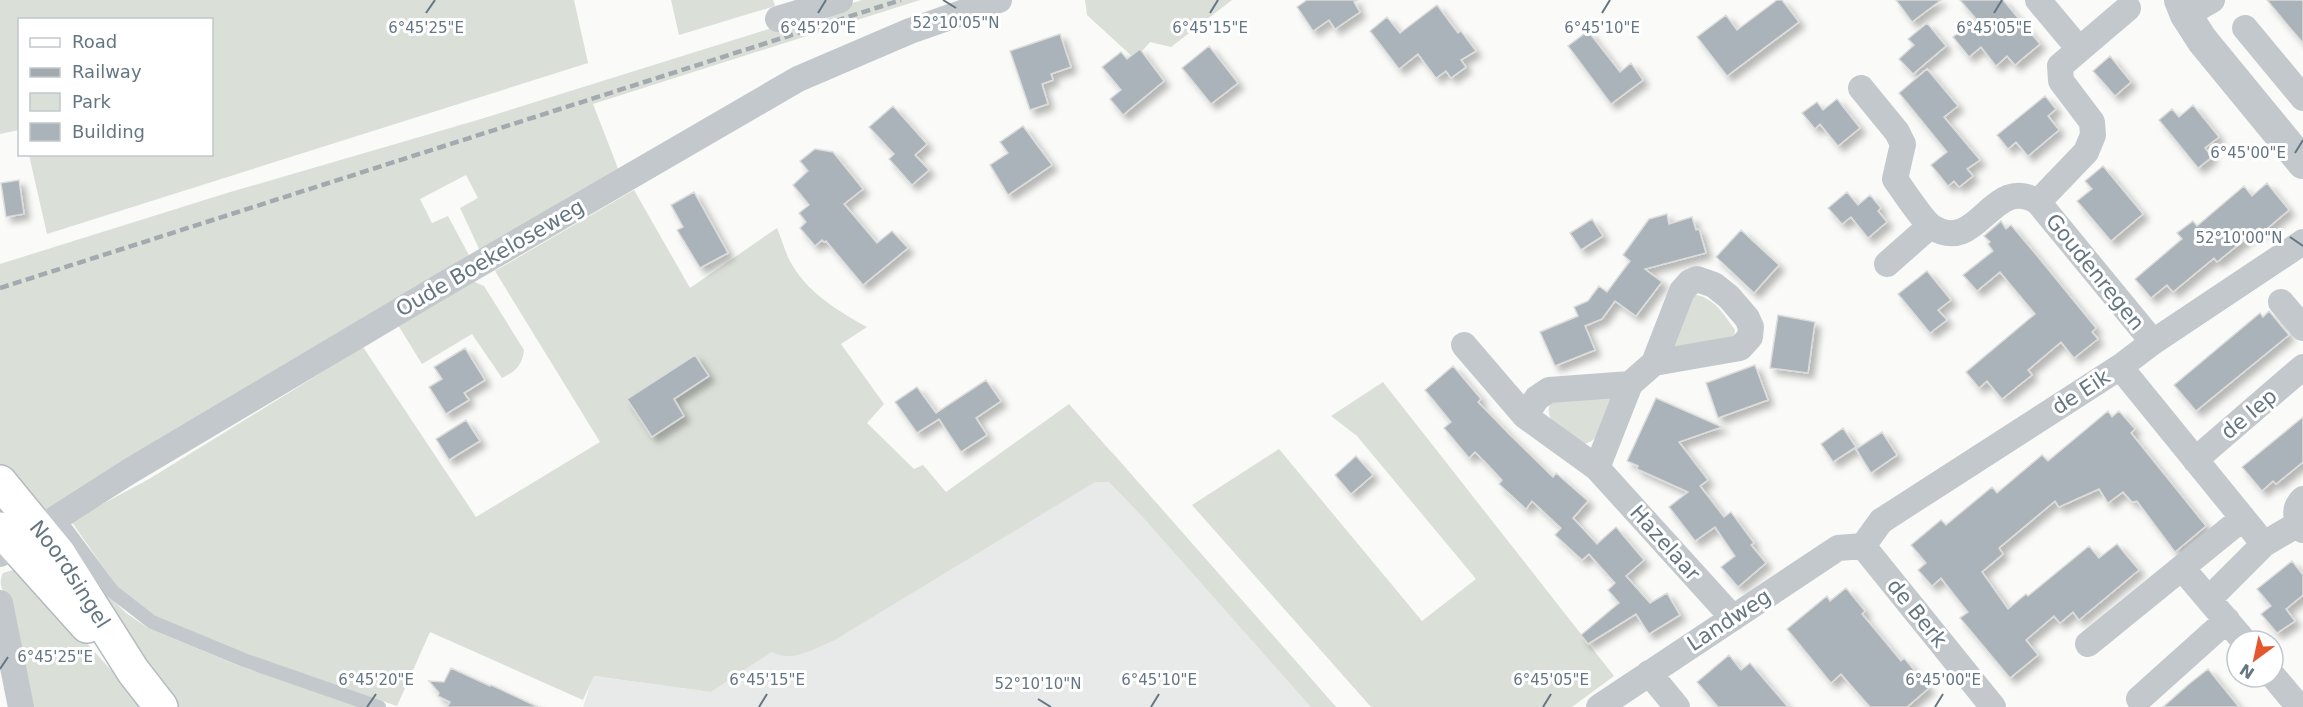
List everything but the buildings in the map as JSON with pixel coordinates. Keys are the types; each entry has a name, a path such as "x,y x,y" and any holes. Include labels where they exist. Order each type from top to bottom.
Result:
{"main road":[{"name":"Noordsingel","path":"0,482 22,535 91,630 133,671 161,707"}],"street":[{"path":"778,19 840,0"},
{"name":"Oude Boekeloseweg","path":"22,535 438,288 798,79 910,31 999,0"},
{"path":"2038,0 2079,49"},
{"path":"2193,5 2202,40 2303,163"},
{"name":"Goudenregen","path":"2038,202 2085,152 2093,135 2092,122 2061,81 2060,66 2128,8"},
{"path":"2246,28 2303,99"},
{"path":"1861,88 1897,132 1903,144 1895,178 1930,226 1887,264"},
{"name":"Goudenregen","path":"1930,226 1952,234 1967,230 1993,206 2010,196 2028,196 2038,202 2153,342"},
{"name":"de Eik","path":"1863,546 1881,521 2120,367 2153,342 2303,242"},
{"path":"2282,302 2303,327"},
{"name":"Hazelaar","path":"1464,345 1525,416 1597,468 1733,618"},
{"path":"1597,468 1630,384 1654,363"},
{"path":"2120,367 2264,544"},
{"name":"de Iep","path":"2195,460 2303,368"},
{"path":"1525,416 1537,398 1549,390 1630,384"},
{"path":"2209,599 2264,544 2300,527 2295,513 2303,499"},
{"path":"2088,645 2243,518"},
{"name":"Landweg","path":"1599,707 1838,548 1863,546"},
{"name":"de Berk","path":"1863,546 1993,707"},
{"path":"2182,568 2234,629"},
{"path":"0,603 21,707"},
{"path":"2139,699 2227,620"},
{"path":"1649,673 1677,707"},
{"path":"2284,689 2299,707"}],"lane":[{"path":"22,535 112,591 152,622 243,660 379,707"}],"shaded area":[{"path":"1112,452 1336,707 583,707 593,676 711,692 772,652"}],"green space":[{"path":"0,0 574,0 588,63 47,234 29,156 213,156 213,18 18,18 18,130 0,134"},
{"path":"671,0 773,0 775,6 679,35"},
{"path":"862,0 920,0 593,104 619,171 481,253 460,208 478,198 466,175 420,199 432,223 448,216 471,259 38,514 0,469 0,264 227,193 481,119"},
{"path":"1085,0 1232,0 1171,47 1150,42 1135,59 1087,15"},
{"path":"634,190 690,288 777,228 789,259 806,283 835,308 867,327 841,344 884,404 867,423 914,469 923,465 946,492 1069,404 1336,707 1311,707 1109,482 1095,482 833,641 810,651 787,656 772,652 711,692 594,676 583,700 430,632 397,706 241,652 155,616 117,587 71,521 149,479 363,347 476,517 600,442 495,271"},
{"path":"470,280 484,286 524,350 522,360 517,367 502,378 472,334 422,364 398,325"},
{"path":"1696,295 1709,300 1719,308 1735,330 1734,338 1672,354 1670,339 1687,301"},
{"path":"1383,382 1614,676 1572,707 1371,707 1192,505 1279,449 1422,621 1476,579 1357,436 1331,416"},
{"path":"1608,395 1612,402 1599,434 1583,444 1557,426 1549,414 1549,407 1553,400"},
{"path":"58,532 109,596 126,613 148,628 237,665 362,707 175,707"},
{"path":"13,570 25,574 144,707 28,707 1,584 3,573"}],"railway":[{"path":"0,288 901,0"}]}
